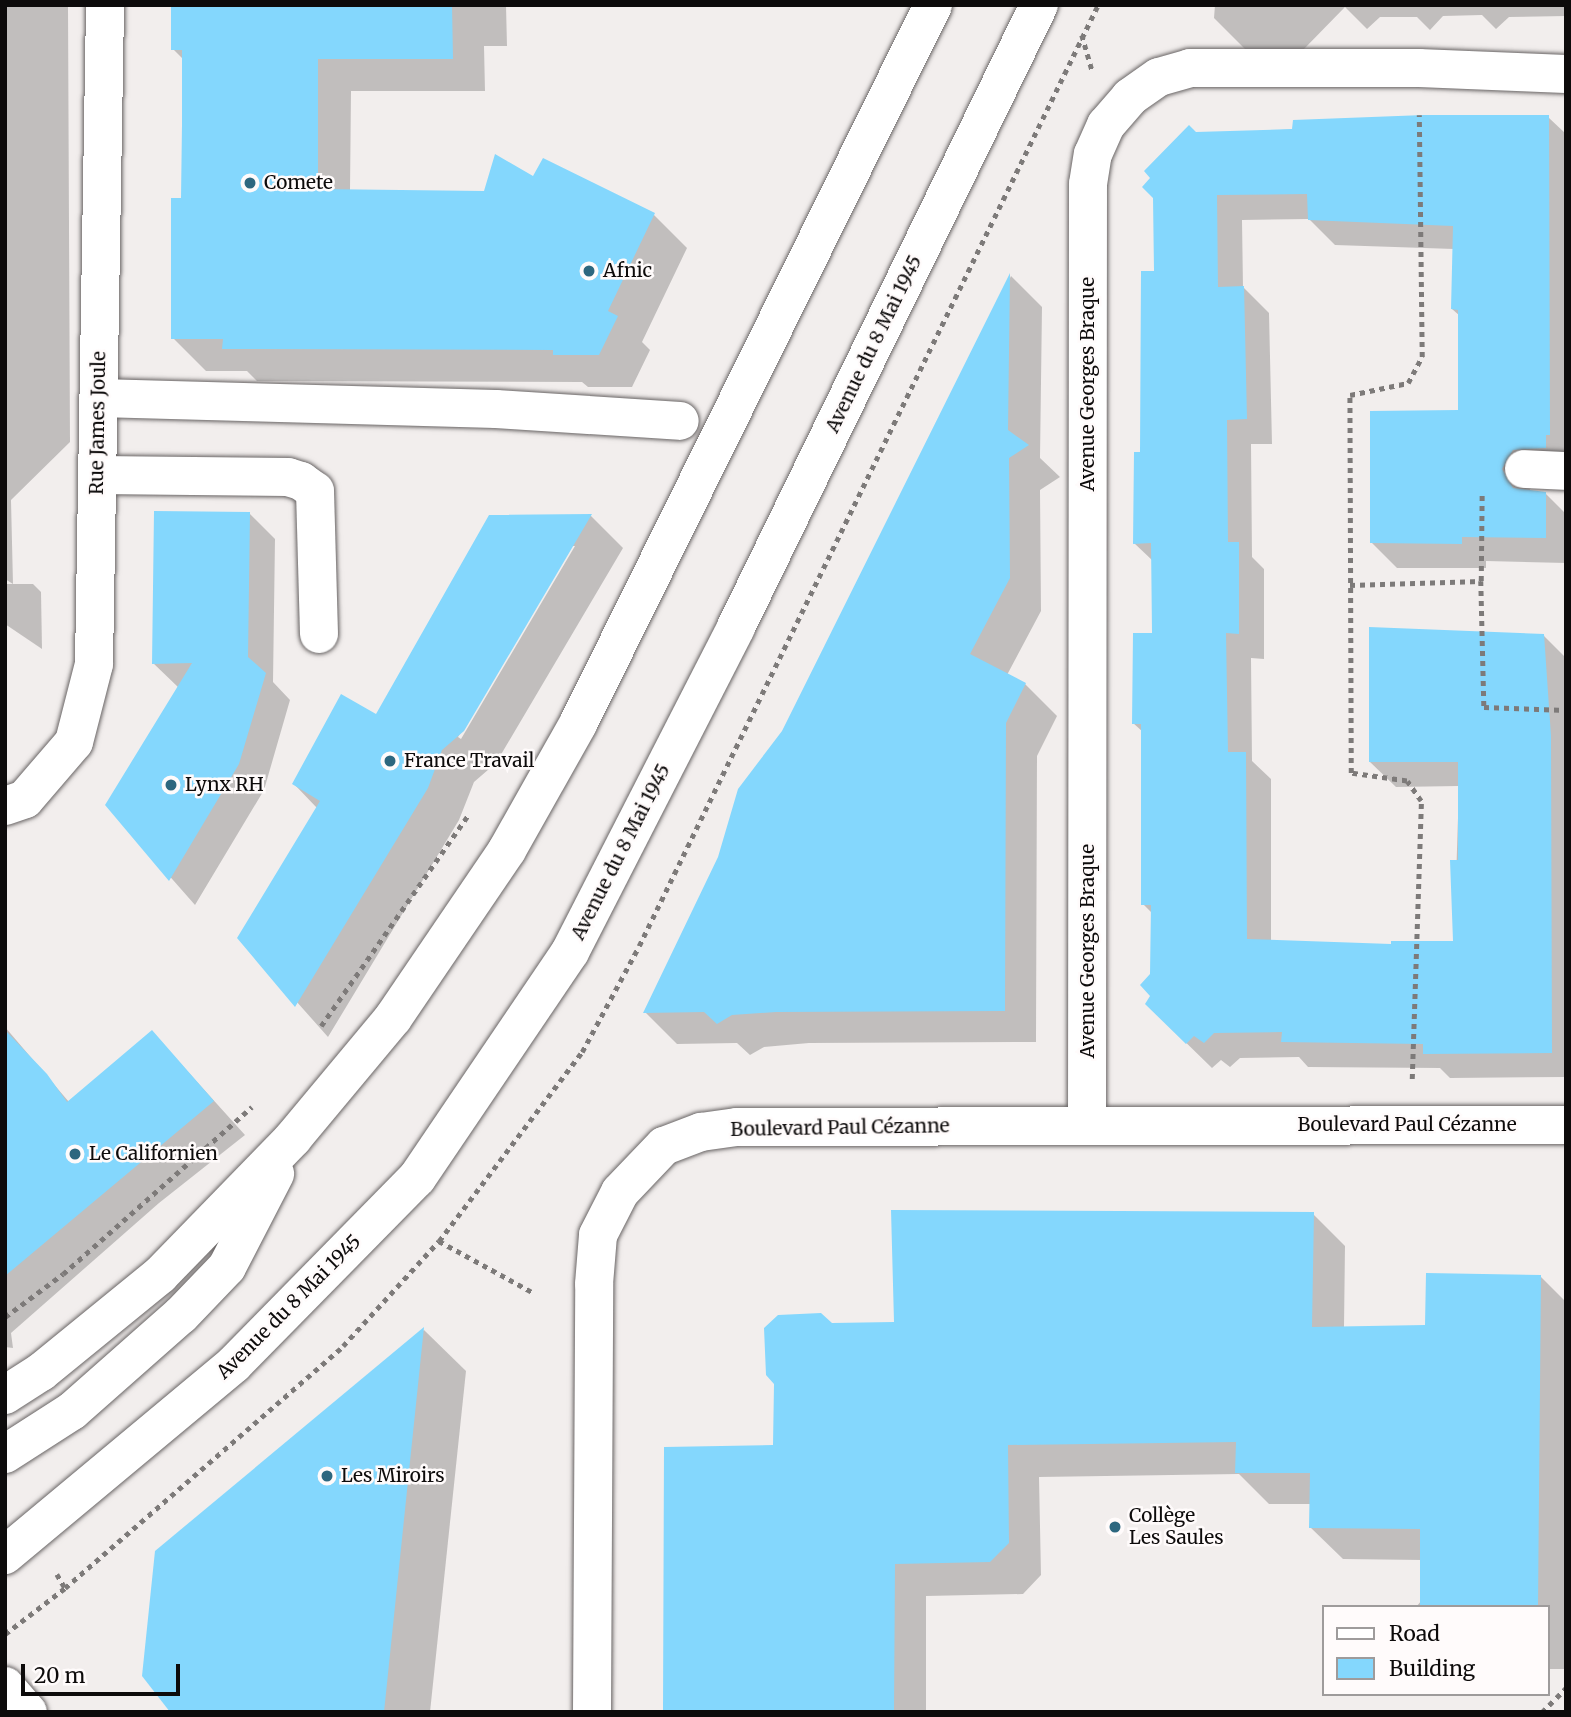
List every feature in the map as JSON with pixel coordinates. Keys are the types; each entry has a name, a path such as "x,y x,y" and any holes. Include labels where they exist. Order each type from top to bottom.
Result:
{"main road":[{"name":"Rue James Joule","path":"5,807 24,799 74,742 94,664 105,5"},
{"path":"5,1395 160,1275 293,1138 393,1018 507,850 578,724 933,5"},
{"name":"Avenue du 8 Mai 1945","path":"5,1555 234,1364 416,1178 570,952 736,627 1039,5"},
{"name":"Avenue Georges Braque","path":"1087,1126 1088,184 1093,154 1106,125 1130,97 1159,76 1190,68 1419,68 1566,74"},
{"path":"99,398 495,409 680,421"},
{"path":"1524,469 1566,471"},
{"path":"98,475 288,477 301,481 315,491 320,634"},
{"name":"Boulevard Paul Cézanne","path":"592,1712 594,1284 598,1235 620,1192 664,1146 701,1132 737,1126 1566,1125"},
{"path":"5,1454 72,1411 181,1315 226,1267 293,1138"},
{"path":"5,1686 28,1712"}],"path":[{"path":"1083,35 1091,67"},
{"path":"1411,1125 1422,801 1407,781 1351,773 1350,395 1408,383 1422,357 1419,68"},
{"path":"1524,469 1482,468 1484,707 1566,710"},
{"path":"1350,584 1482,580"},
{"path":"314,1035 475,806"},
{"path":"5,1317 63,1274 261,1100"},
{"path":"439,1241 534,1293"},
{"path":"5,1634 65,1588"},
{"path":"1542,1712 1566,1688"}],"building":[{"name":"Comete","path":"171,5 452,5 453,59 318,59 318,189 484,191 495,154 533,176 543,158 655,213 608,311 618,316 599,355 553,355 553,350 222,349 223,339 171,339 171,198 181,198 182,50 171,50"},
{"path":"1424,115 1549,115 1550,435 1546,435 1546,448 1513,450 1502,469 1513,488 1546,492 1546,538 1462,537 1462,544 1370,543 1370,411 1458,410 1458,310 1451,309 1453,226 1308,220 1307,194 1217,195 1218,287 1244,286 1247,419 1227,420 1228,542 1239,542 1239,634 1226,633 1228,752 1246,752 1247,939 1391,944 1391,941 1453,941 1450,860 1458,860 1458,762 1369,762 1369,627 1544,634 1551,736 1552,1053 1423,1054 1423,1044 1281,1042 1282,1032 1214,1033 1204,1043 1194,1036 1186,1044 1145,1004 1150,996 1140,985 1150,974 1151,905 1141,905 1141,724 1132,724 1133,633 1152,633 1151,543 1133,544 1134,452 1140,452 1141,271 1154,271 1153,198 1142,187 1150,178 1144,171 1189,125 1196,132 1292,129 1293,120"},
{"path":"1010,273 1008,430 1029,445 1009,458 1010,578 970,654 1026,683 1006,723 1005,1011 776,1012 732,1015 717,1024 704,1012 643,1013 718,857 738,789 782,731"},
{"path":"154,511 250,512 248,657 266,673 239,764 169,881 105,805 192,663 152,664"},
{"name":"France Travail","path":"592,514 464,731 442,750 428,788 295,1007 237,938 320,801 292,784 341,694 376,714 489,515"},
{"name":"Le Californien","path":"5,1030 47,1074 67,1102 152,1030 214,1101 5,1276"},
{"path":"891,1210 1314,1212 1312,1327 1425,1325 1426,1273 1541,1275 1538,1605 1420,1605 1420,1529 1309,1528 1310,1473 1235,1473 1236,1442 1008,1445 1009,1543 990,1562 895,1564 894,1712 663,1712 664,1447 773,1445 774,1384 766,1375 764,1328 778,1315 821,1313 832,1323 894,1322"},
{"name":"Les Miroirs","path":"424,1327 384,1712 170,1712 142,1676 155,1551"}],"place":[{"name":"Comete","path":"250,183"},
{"name":"Afnic","path":"589,271"},
{"name":"France Travail","path":"390,761"},
{"name":"Lynx RH","path":"171,785"},
{"name":"Le Californien","path":"75,1154"},
{"name":"Les Miroirs","path":"327,1476"},
{"name":"Collège Les Saules","path":"1115,1527"}]}
